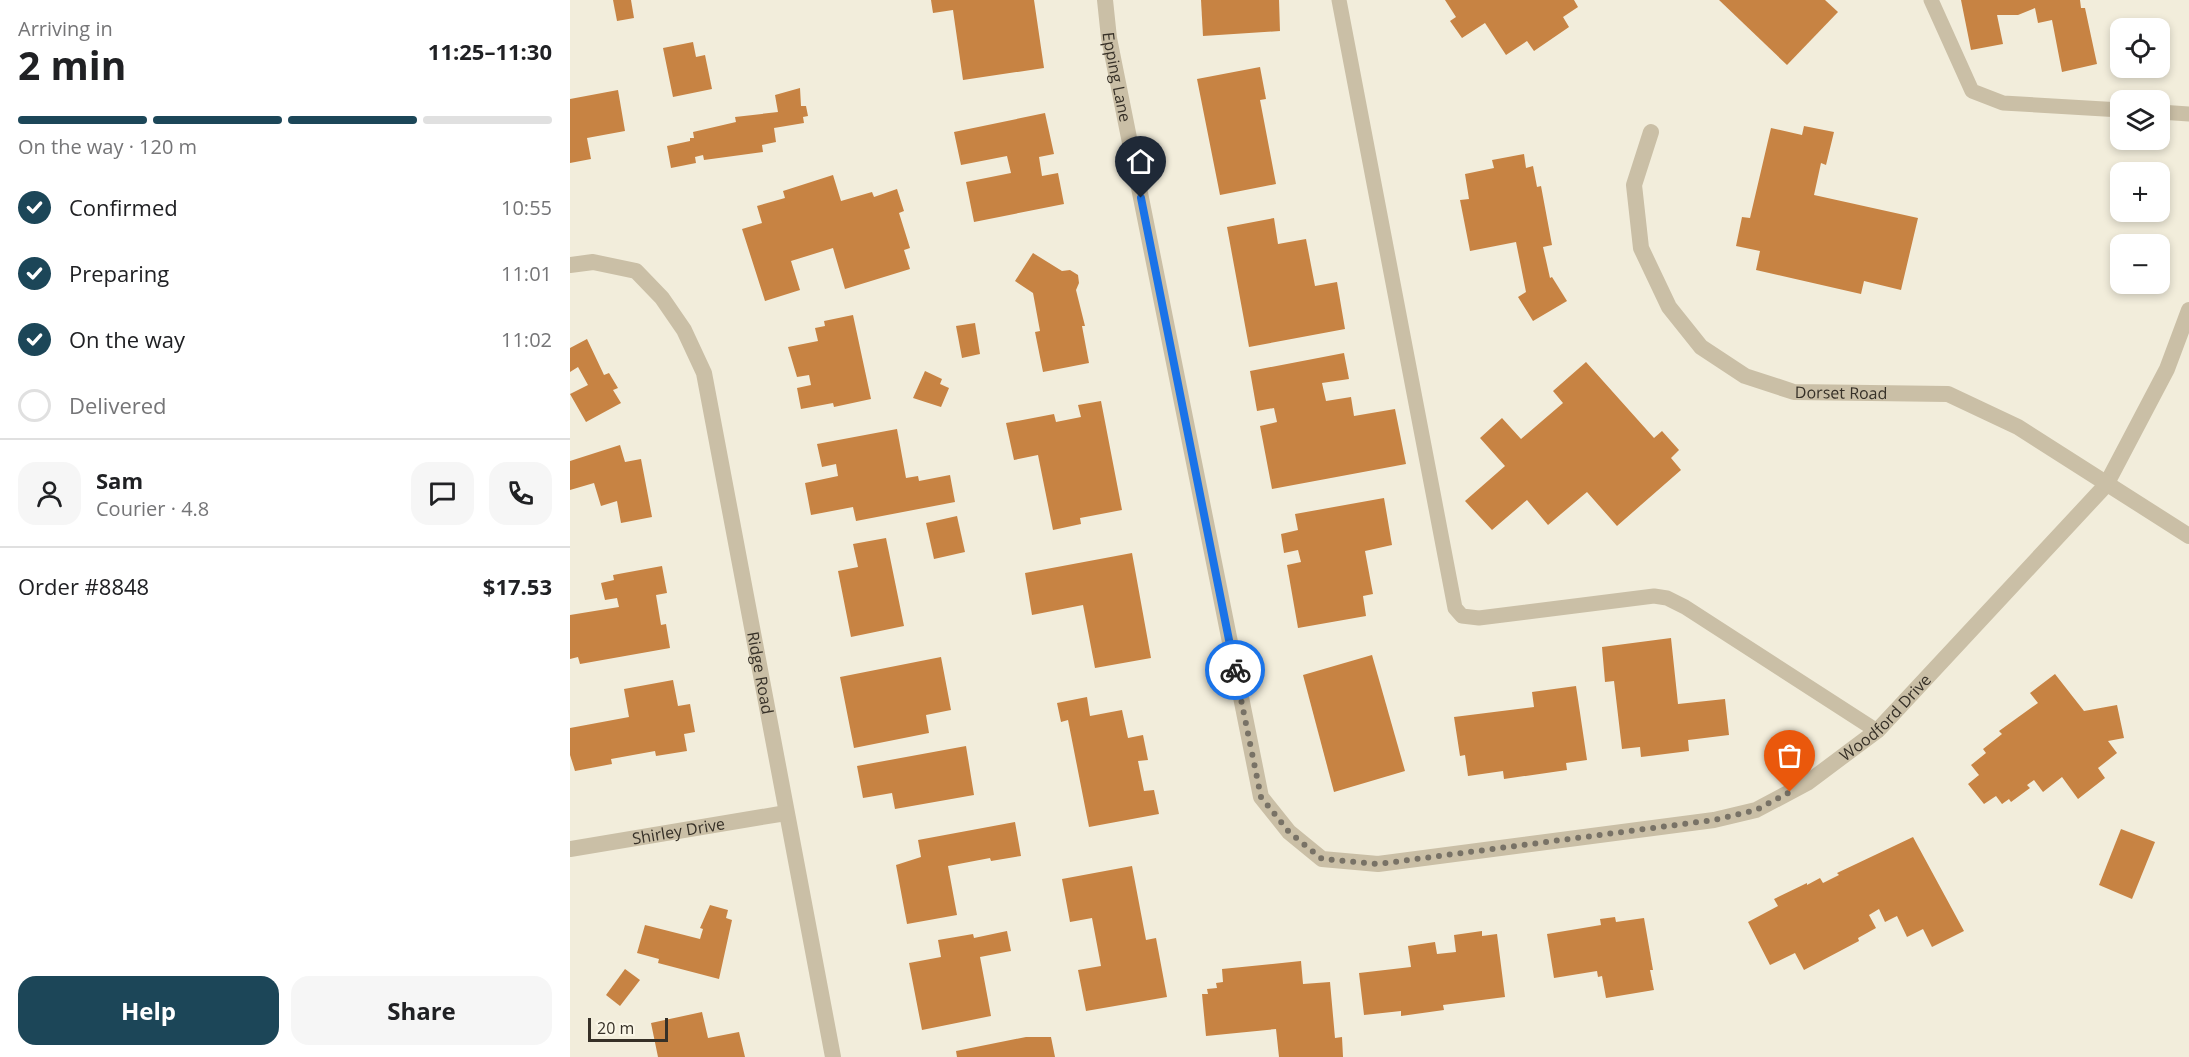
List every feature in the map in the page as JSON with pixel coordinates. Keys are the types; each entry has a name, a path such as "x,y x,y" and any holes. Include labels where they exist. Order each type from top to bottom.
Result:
{"street":[{"name":"Epping Lane","path":"1105,0 1111,50 1252,754"},
{"name":"Dorset Road","path":"1651,132 1634,184 1641,248 1669,307 1701,347 1745,375 1794,392 1948,394 2018,427 2189,536"},
{"name":"Ridge Road","path":"570,266 593,262 636,271 662,298 684,330 704,373 833,1057"},
{"name":"Woodford Drive","path":"1252,754 1261,797 1289,832 1322,859 1378,864 1714,820 1756,810 1807,783 1877,731 2106,485 2167,369 2189,310"},
{"name":"Shirley Drive","path":"570,849 786,813"}],"lane":[{"path":"1339,0 1455,608 1462,615 1479,618 1654,596 1668,598 1877,731"},
{"path":"1931,0 1972,91 2003,103 2110,109"},
{"path":"2170,113 2189,114"}],"building":[{"path":"613,0 631,0 634,18 617,21"},
{"path":"931,0 1034,0 1044,68 963,80 953,10 933,13"},
{"path":"1201,0 1279,0 1280,31 1203,36"},
{"path":"1445,0 1574,0 1578,7 1563,17 1569,27 1534,51 1527,41 1506,55 1485,23 1462,38 1450,21 1456,17"},
{"path":"1719,0 1825,0 1838,12 1787,65"},
{"path":"1961,0 2080,0 2081,8 2085,8 2097,64 2062,72 2052,20 2038,23 2035,8 2018,15 1997,15 2003,44 1971,50"},
{"path":"693,42 696,57 705,55 712,89 673,97 663,48"},
{"path":"1260,67 1266,99 1260,100 1276,184 1220,195 1197,79"},
{"path":"800,88 801,106 806,106 808,116 803,117 804,123 774,128 776,142 762,145 763,152 704,160 703,155 695,157 696,163 671,168 667,146 690,141 690,138 694,138 693,132 736,122 735,117 778,112 775,95"},
{"path":"618,90 625,131 587,138 591,159 570,163 570,99"},
{"path":"1045,113 1054,154 1039,157 1042,176 1058,173 1064,204 974,222 966,182 1011,173 1007,156 961,165 954,132"},
{"path":"1804,126 1834,132 1826,165 1821,163 1814,195 1918,218 1901,290 1864,281 1861,294 1756,270 1760,251 1736,246 1742,217 1750,218 1771,128 1802,135"},
{"path":"1524,154 1526,168 1533,166 1537,187 1541,186 1552,245 1543,247 1550,278 1552,277 1567,301 1533,321 1518,297 1526,292 1516,242 1470,251 1460,200 1469,199 1465,174 1494,168 1492,160"},
{"path":"833,175 841,201 872,192 874,197 897,189 904,211 899,213 910,248 904,250 910,269 845,289 833,248 791,261 800,290 765,301 742,229 762,223 757,206 785,198 783,191"},
{"path":"1274,218 1278,244 1306,239 1315,286 1337,282 1345,329 1249,347 1227,227"},
{"path":"1033,253 1062,271 1070,270 1078,275 1079,283 1076,290 1085,326 1082,326 1089,363 1043,372 1035,332 1040,331 1033,293 1015,281"},
{"path":"853,315 871,399 834,407 833,403 801,409 797,388 811,385 809,375 797,377 788,347 818,341 815,328 825,326 824,321"},
{"path":"975,323 980,354 962,358 956,326"},
{"path":"587,339 604,375 609,373 618,388 613,390 621,403 586,422 570,394 588,385 578,367 570,372 570,348"},
{"path":"1344,353 1349,379 1322,383 1326,401 1351,397 1354,416 1395,409 1406,464 1272,489 1260,426 1277,422 1274,408 1257,411 1250,371"},
{"path":"1586,362 1654,438 1662,431 1679,450 1671,458 1681,470 1617,526 1587,492 1548,525 1527,500 1492,530 1465,501 1505,466 1480,438 1502,418 1521,439 1563,403 1553,391"},
{"path":"925,371 942,379 940,384 949,388 941,407 913,398"},
{"path":"1101,401 1122,510 1080,518 1081,524 1053,530 1038,455 1014,460 1006,423 1054,414 1056,422 1081,417 1078,405"},
{"path":"897,429 906,478 918,476 919,481 950,475 955,502 856,521 853,507 811,515 805,483 838,476 836,464 822,467 817,444"},
{"path":"620,445 625,462 641,459 652,517 621,523 617,501 601,506 594,483 570,490 570,461"},
{"path":"1384,498 1392,545 1365,551 1373,594 1363,596 1366,616 1298,628 1287,565 1301,562 1298,550 1284,553 1281,534 1298,530 1295,514"},
{"path":"957,516 965,552 934,559 926,523"},
{"path":"886,538 904,626 851,637 838,571 858,567 853,544"},
{"path":"1132,553 1151,658 1095,668 1083,605 1032,615 1025,573"},
{"path":"662,566 667,593 656,595 661,625 666,624 670,648 580,664 578,657 570,659 570,615 619,607 617,598 605,600 601,583 614,580 613,575"},
{"path":"1671,638 1678,704 1725,699 1729,735 1688,740 1689,751 1641,757 1640,747 1622,749 1614,681 1605,682 1602,647"},
{"path":"1372,655 1405,771 1334,792 1303,675"},
{"path":"941,657 951,710 926,715 929,733 854,748 840,677"},
{"path":"2055,674 2084,711 2117,705 2124,738 2108,741 2117,753 2098,768 2105,778 2078,799 2062,777 2043,792 2034,780 2027,785 2030,788 2011,802 2009,799 2002,804 1996,796 1984,804 1968,784 1979,775 1971,765 1986,753 1983,749 2002,734 1999,731 2038,703 2030,693"},
{"path":"673,680 678,706 690,704 695,732 684,734 687,751 656,756 655,751 611,759 612,764 575,771 570,755 570,728 629,717 624,689"},
{"path":"1576,686 1587,760 1566,763 1567,770 1504,779 1503,771 1468,776 1465,755 1460,756 1454,717 1534,707 1532,692"},
{"path":"1087,697 1090,716 1122,710 1128,738 1143,735 1148,760 1138,761 1144,791 1154,790 1159,814 1089,827 1068,720 1061,722 1057,703"},
{"path":"966,746 974,795 895,809 892,793 863,798 857,766"},
{"path":"1015,822 1021,856 991,861 990,858 948,866 957,915 907,924 896,865 921,857 918,840"},
{"path":"2121,829 2155,842 2132,899 2099,885"},
{"path":"1913,837 1964,931 1932,947 1923,929 1907,937 1897,916 1885,922 1879,909 1869,915 1876,928 1858,938 1859,941 1804,970 1795,953 1770,965 1748,922 1778,906 1774,899 1820,878 1823,883 1839,875 1837,873"},
{"path":"1132,866 1146,940 1156,938 1167,997 1086,1011 1078,970 1101,966 1092,918 1070,922 1062,879"},
{"path":"710,905 728,910 726,918 732,920 719,979 658,963 659,959 637,953 645,925 700,939 703,929 700,928"},
{"path":"1615,917 1616,922 1644,918 1654,990 1606,998 1602,976 1598,977 1597,971 1554,978 1547,934 1601,925 1600,919"},
{"path":"1007,931 1011,951 980,957 991,1016 922,1030 909,963 941,957 938,940 973,934 974,938"},
{"path":"1482,931 1482,936 1497,934 1505,997 1443,1005 1444,1010 1401,1016 1401,1011 1364,1015 1359,973 1411,967 1408,946 1435,942 1437,954 1456,952 1454,935"},
{"path":"1301,961 1303,984 1330,982 1335,1038 1342,1037 1343,1057 1279,1057 1276,1029 1206,1036 1202,994 1208,994 1207,989 1217,988 1216,983 1223,982 1222,969"},
{"path":"625,969 640,980 620,1006 606,995"},
{"path":"702,1012 708,1038 739,1032 745,1057 658,1057 651,1023"},
{"path":"1026,1037 1051,1037 1055,1057 957,1057 956,1051"}],"way so far":[{"path":"1235,670 1261,797 1289,832 1322,859 1378,864 1714,820 1756,810 1790,792"}],"route":[{"path":"1141,198 1235,670"}]}
